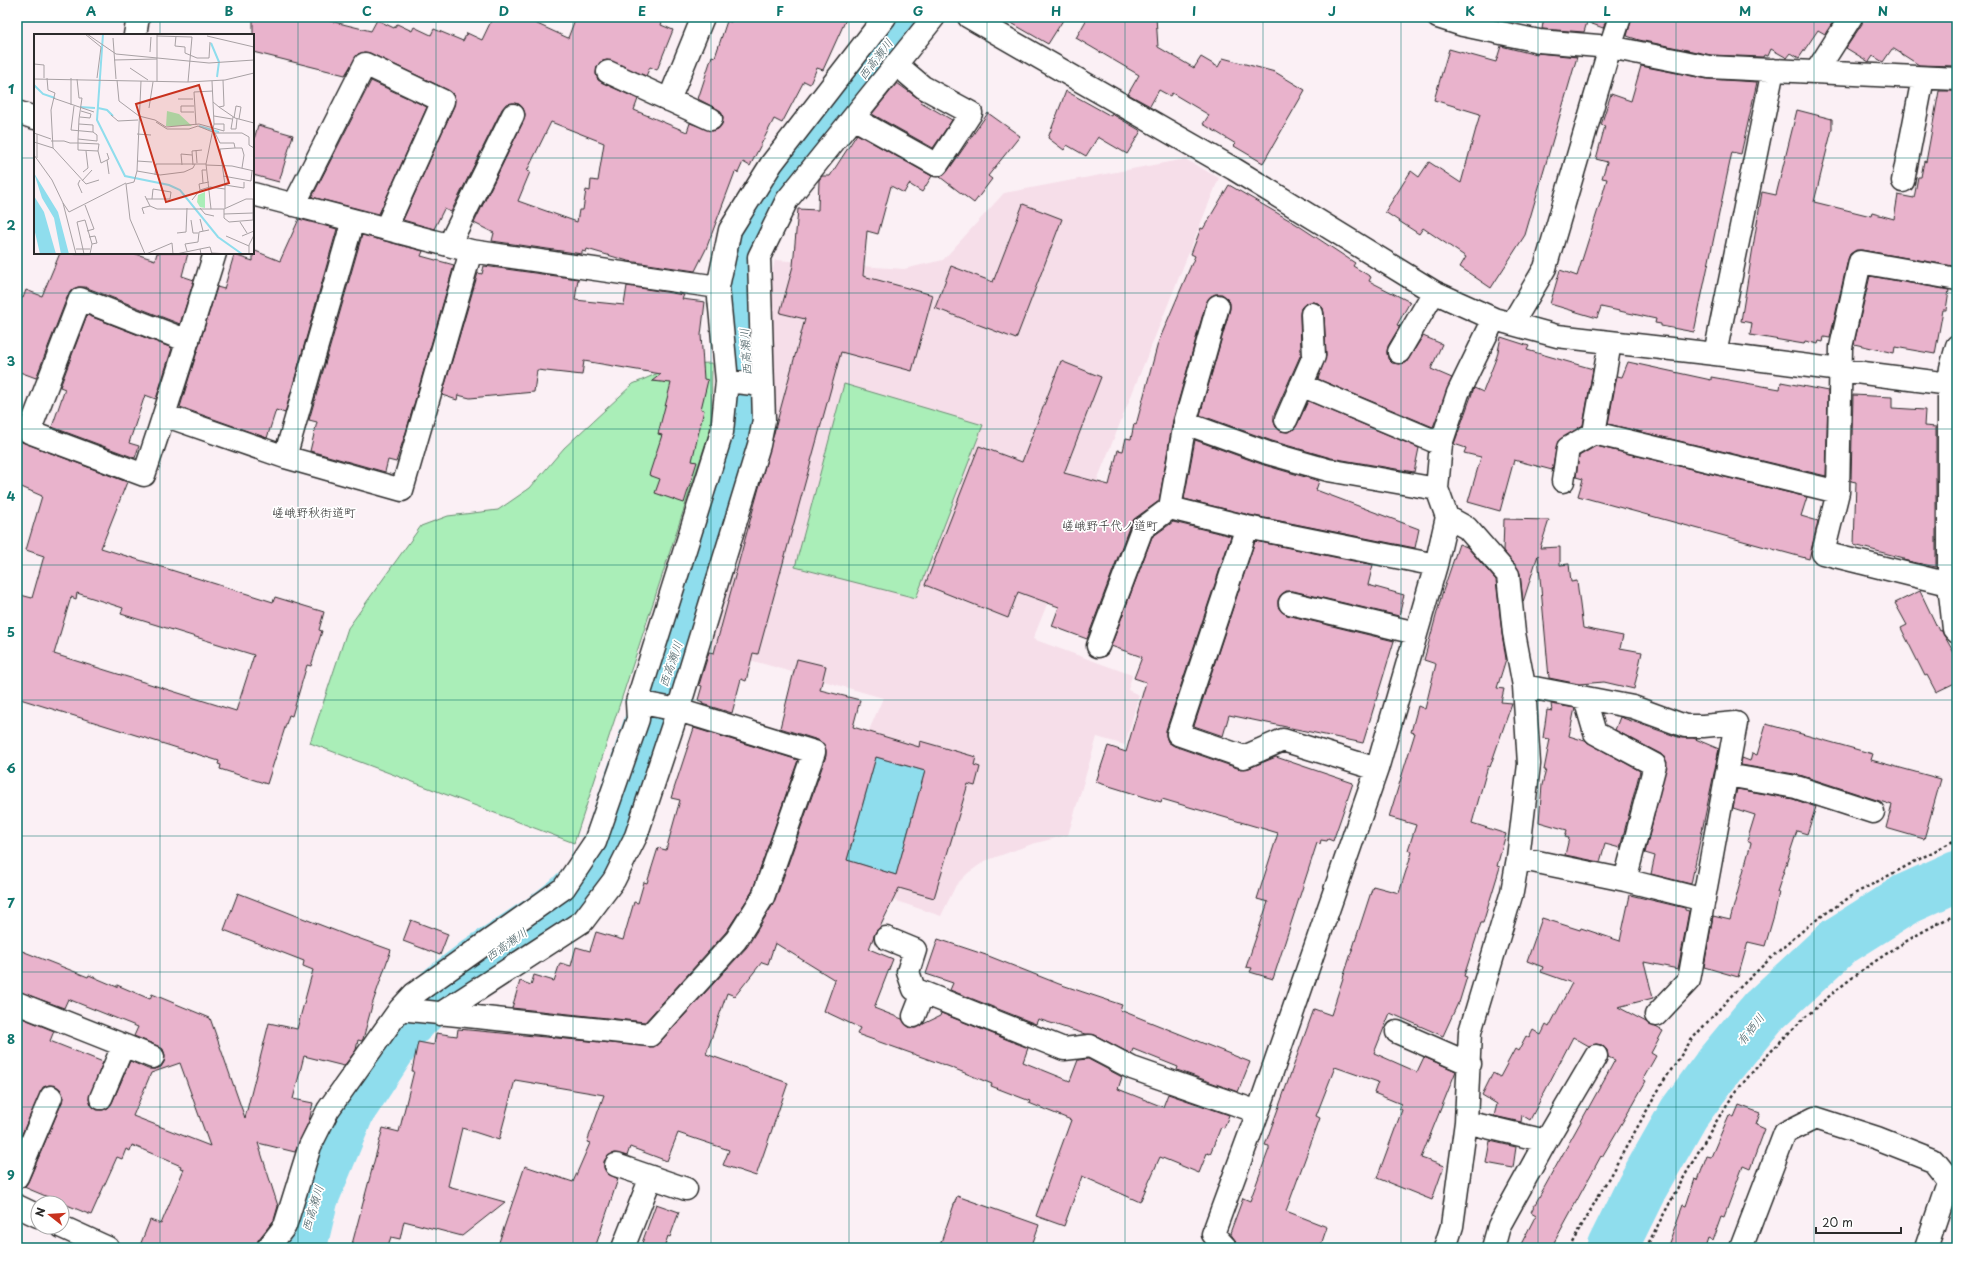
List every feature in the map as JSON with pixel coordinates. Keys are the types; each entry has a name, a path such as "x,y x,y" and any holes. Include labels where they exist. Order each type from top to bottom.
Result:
{"street":[{"path":"135,34 138,17"},
{"path":"669,100 703,17"},
{"path":"268,1248 286,1226 310,1146 328,1110 400,1009 414,994 564,888 596,842 638,719 637,702 722,432 727,381 718,287 730,230 772,163 885,17"},
{"path":"440,1014 583,921 614,880 636,836 678,710 759,445 764,420 759,257 787,200 934,17"},
{"path":"969,17 1234,169 1434,292 1503,322 1556,336 1715,354 1953,384"},
{"path":"1438,17 1463,25 1539,41 1610,47 1709,67 1957,79"},
{"path":"1226,1248 1213,1234 1258,1112 1377,769 1436,565 1447,517 1437,489 1441,444 1458,393 1503,322 1545,268 1620,17"},
{"path":"1816,72 1851,17"},
{"path":"294,205 365,64 442,101 386,228"},
{"path":"853,118 937,165 971,113 935,95 923,87 896,64"},
{"path":"1715,354 1773,70"},
{"path":"608,72 711,119"},
{"path":"1903,181 1923,78"},
{"path":"17,112 34,118"},
{"path":"449,245 513,115"},
{"path":"772,163 796,188"},
{"path":"254,194 471,251 718,287"},
{"path":"285,457 353,220"},
{"path":"164,415 285,457 402,490 471,251"},
{"path":"188,340 80,299 29,432 144,475 188,340 215,254"},
{"path":"1949,584 1823,553 1838,492 1842,370 1841,347 1860,262 1957,279"},
{"path":"1399,352 1434,292"},
{"path":"1098,646 1142,528 1170,508 1185,422 1218,306"},
{"path":"1286,420 1314,356 1312,314"},
{"path":"1594,433 1610,343"},
{"path":"1957,346 1951,368 1953,384 1949,584 1954,629 1957,632"},
{"path":"727,381 762,385"},
{"path":"1302,385 1441,444"},
{"path":"1185,422 1268,453 1328,470 1437,489"},
{"path":"1564,481 1568,448 1594,433 1838,492"},
{"path":"1170,508 1247,527 1436,565"},
{"path":"1445,1248 1452,1226 1466,1122 1470,1064 1470,1032 1512,892 1518,858 1529,764 1524,686 1514,633 1508,574 1467,528 1447,517"},
{"path":"1247,527 1178,734 1244,757 1283,740 1377,769"},
{"path":"1290,603 1416,633"},
{"path":"1524,686 1585,699 1633,707 1685,726 1736,723 1689,980 1656,1015"},
{"path":"1585,699 1595,733 1655,765 1625,880"},
{"path":"400,1009 650,1035 736,940 763,897 814,752 678,710 637,702"},
{"path":"1727,775 1796,787 1873,812"},
{"path":"1518,858 1625,880 1704,900"},
{"path":"886,938 914,950 908,972 914,989 1064,1049 1090,1046 1132,1068 1258,1112"},
{"path":"914,1016 923,993"},
{"path":"17,1003 153,1057"},
{"path":"1396,1032 1470,1064"},
{"path":"101,1098 123,1046"},
{"path":"1493,1248 1499,1226 1546,1141 1596,1056"},
{"path":"17,1177 51,1098"},
{"path":"1742,1248 1785,1133 1815,1118 1878,1138 1933,1160 1949,1180 1926,1248"},
{"path":"1466,1122 1546,1141"},
{"path":"616,1165 686,1189"},
{"path":"623,1248 651,1177"},
{"path":"17,1206 30,1212"},
{"path":"70,1231 108,1248"}],"path":[{"path":"1569,1248 1663,1082 1692,1039 1733,994 1774,955 1813,922 1856,893 1957,839"},
{"path":"1646,1248 1676,1190 1713,1126 1735,1094 1784,1037 1832,992 1874,962 1930,927 1957,914"}],"shaded area":[{"path":"1185,159 1219,178 1033,639 1132,675 1128,690 1139,695 1125,745 1097,737 1068,835 1032,844 985,861 968,873 956,885 941,916 825,877 828,825 883,698 708,648 773,425 768,289 775,260 904,269 943,260 1004,193"}],"green space":[{"path":"712,363 711,427 574,843 310,743 348,628 421,526 448,516 498,510 530,488 564,448 633,384 679,364"},
{"path":"844,384 983,425 916,598 795,567"}],"water":[{"path":"876,757 925,771 896,875 847,860"}],"building":[{"path":"253,17 314,17 371,31 377,20 394,28 397,24 412,31 414,27 431,35 434,29 463,41 467,33 482,40 493,17 522,17 568,38 576,17 664,17 661,25 673,30 657,70 650,67 646,76 607,60 600,62 597,67 596,74 598,80 603,83 638,99 634,110 687,132 690,123 712,131 718,129 722,124 723,117 721,111 698,99 712,56 715,57 727,21 731,22 733,17 847,17 823,70 817,68 810,84 804,81 782,123 774,119 750,166 743,162 738,173 735,172 706,249 695,271 628,261 587,249 586,252 582,251 582,254 492,241 494,233 474,223 524,120 525,114 523,108 519,104 506,104 502,109 451,212 444,209 434,229 403,220 454,106 455,99 453,94 448,90 370,53 364,52 358,54 345,75 254,52","holes":["551,122 604,143 598,181 591,180 590,191 586,190 583,210 579,210 577,222 518,201 530,172 527,171"]},
{"path":"1001,17 1065,17 1048,44"},
{"path":"1088,17 1156,17 1158,47 1194,68 1201,57 1218,67 1223,58 1275,72 1305,90 1263,163 1234,146 1236,144 1203,124 1209,115 1172,93 1170,96 1159,90 1150,106 1128,94 1139,75 1076,38"},
{"path":"1544,17 1607,17 1603,28 1587,22 1584,32 1542,29"},
{"path":"1632,17 1836,17 1825,34 1818,30 1799,58 1791,53 1787,58 1771,49 1768,56 1764,55 1763,57 1711,55 1639,40 1627,36"},
{"path":"1863,17 1957,17 1957,66 1919,65 1894,49 1892,49 1883,62 1873,56 1869,62 1846,48 1862,24"},
{"path":"1501,46 1537,55 1537,53 1577,57 1525,235 1491,288 1460,267 1466,257 1423,228 1419,234 1385,212 1411,171 1419,177 1429,162 1461,183 1480,114 1434,100 1449,49 1496,62"},
{"path":"1641,66 1707,79 1757,82 1741,154 1732,152 1694,332 1661,326 1661,324 1655,323 1656,319 1601,307 1597,318 1550,304 1560,270 1577,276 1601,200 1607,179 1602,178 1607,162 1596,159 1605,126 1601,125 1611,94 1631,101"},
{"path":"371,81 427,107 379,214 312,197"},
{"path":"897,83 922,101 921,102 952,120 933,148 872,114"},
{"path":"1066,91 1111,116 1112,114 1141,131 1127,154 1098,137 1086,156 1067,145 1064,150 1048,138"},
{"path":"1939,91 1957,91 1957,262 1954,262 1953,266 1856,250 1850,254 1848,259 1830,338 1824,337 1823,342 1819,341 1818,344 1805,341 1804,344 1750,335 1752,323 1741,321 1762,192 1776,195 1797,110 1832,119 1832,129 1814,202 1871,216 1872,213 1894,219 1898,195 1914,198 1918,177 1921,177 1924,161 1926,162"},
{"path":"988,113 1020,136 988,176 992,179 974,203 940,177 947,172"},
{"path":"258,125 293,135 279,182 254,175 254,139"},
{"path":"857,134 932,176 922,192 909,184 904,193 891,186 878,234 867,231 863,276 933,295 912,371 841,352 758,654 753,653 746,681 741,679 732,713 702,704 703,702 698,700 702,686 699,685 709,652 714,653 805,319 780,313 793,266 798,209 818,210 819,180 822,176 830,176"},
{"path":"1229,185 1296,224 1355,263 1353,266 1371,277 1369,281 1410,302 1397,325 1400,326 1388,346 1388,359 1392,363 1406,363 1423,336 1442,344 1431,369 1452,378 1433,427 1318,379 1326,356 1324,313 1323,308 1318,303 1306,303 1301,308 1300,315 1301,354 1274,415 1276,427 1281,431 1287,432 1293,430 1297,425 1308,401 1419,448 1414,472 1331,458 1272,441 1200,415 1230,309 1230,303 1227,298 1222,294 1215,294 1210,297 1206,303 1173,420 1159,501 1134,519 1130,525 1087,639 1052,626 1059,607 1018,592 1008,618 925,585 979,446 1022,462 1061,361 1101,377 1064,473 1109,485 1118,450 1123,451 1126,438 1131,439 1158,343 1195,256 1191,254 1201,228 1203,229"},
{"path":"1023,204 1062,219 1016,339 935,308 951,266 993,282"},
{"path":"299,219 337,229 285,413 276,410 267,438 180,407 217,287 224,289 234,255 253,261 254,250 280,261"},
{"path":"362,235 423,251 421,256 454,265 396,462 388,460 385,472 310,451 317,422 309,420"},
{"path":"60,254 136,254 155,260 157,254 188,254 182,276 194,280 180,324 85,287 78,287 72,290 68,295 36,378 17,371 17,296 23,298 26,290 42,296"},
{"path":"484,266 578,279 575,300 624,305 627,286 684,295 682,299 705,302 701,335 704,379 708,380 701,409 704,410 692,461 697,462 684,503 655,493 660,479 649,475 662,435 658,434 671,383 652,381 661,374 584,361 582,375 537,370 534,392 470,398 458,395 457,400 442,395 478,273 482,274"},
{"path":"1870,276 1949,290 1946,310 1943,310 1935,354 1895,347 1894,353 1854,344"},
{"path":"87,315 172,348 156,399 145,395 129,443 139,446 135,458 52,427 65,389 60,387"},
{"path":"1501,337 1529,346 1527,350 1593,369 1583,425 1558,441 1552,470 1514,460 1500,511 1468,502 1481,457 1464,453 1466,448 1454,444 1474,388 1483,392 1497,356"},
{"path":"1628,362 1711,380 1711,377 1780,389 1781,382 1828,391 1826,476 1608,424 1617,376 1622,377"},
{"path":"1853,395 1892,397 1892,408 1925,410 1924,426 1936,427 1936,567 1903,560 1903,558 1854,545 1856,482 1851,481"},
{"path":"17,440 127,482 101,548 273,602 275,597 324,612 319,630 322,631 311,666 307,665 292,716 289,715 267,784 220,769 221,765 218,764 219,761 17,698 17,594 32,598 44,556 26,550 42,496 17,485","holes":["77,593 123,608 121,614 254,655 236,711 54,654 71,597 76,599"]},
{"path":"1195,440 1264,465 1319,481 1316,490 1419,529 1415,548 1250,515 1184,499"},
{"path":"1596,446 1807,497 1801,516 1818,521 1809,559 1578,496 1583,479 1576,477 1579,456"},
{"path":"1504,519 1549,520 1540,548 1560,547 1560,565 1569,564 1571,582 1577,581 1583,628 1623,636 1620,648 1642,652 1634,689 1604,682 1579,684 1549,678 1538,555 1523,602 1520,573 1517,567 1503,551"},
{"path":"1173,522 1231,536 1166,730 1168,742 1174,746 1240,769 1249,768 1276,757 1353,783 1333,841 1328,839 1327,841 1321,840 1320,844 1317,843 1273,979 1250,972 1252,968 1246,967 1268,902 1257,899 1278,833 1162,799 1161,802 1096,782 1108,746 1126,752 1146,682 1134,678 1142,657 1111,646 1152,537"},
{"path":"1255,541 1373,565 1368,585 1404,595 1399,616 1293,591 1286,591 1278,600 1278,607 1287,615 1394,641 1363,743 1229,715 1223,736 1194,726"},
{"path":"1459,544 1467,547 1496,580 1506,659 1497,688 1504,689 1501,702 1512,703 1490,767 1488,766 1472,823 1506,834 1497,866 1500,867 1483,923 1481,923 1464,976 1467,977 1459,1003 1443,1036 1390,1013 1374,1053 1417,1072 1424,1057 1456,1071 1421,1158 1444,1166 1432,1200 1377,1178 1402,1110 1399,1108 1401,1104 1374,1093 1378,1082 1335,1067 1316,1116 1320,1118 1286,1211 1327,1227 1320,1248 1251,1248 1237,1243 1230,1233 1243,1198 1250,1201 1269,1149 1269,1146 1265,1145 1314,1009 1331,1015 1373,886 1399,893 1412,852 1408,850 1416,825 1389,817 1415,733 1411,732 1418,706 1425,709 1436,664 1424,660 1442,594"},
{"path":"1920,591 1939,631 1941,630 1957,658 1957,682 1936,692 1927,675 1925,676 1901,628 1907,625 1895,603"},
{"path":"797,659 826,666 820,690 860,700 853,727 919,747 920,741 976,757 974,765 980,767 975,786 968,784 934,898 899,888 880,927 875,933 869,949 893,959 874,1008 902,1019 909,1027 915,1028 940,1016 941,1013 1028,1048 1023,1062 1070,1081 1078,1060 1088,1059 1122,1077 1118,1089 1163,1107 1168,1094 1229,1115 1224,1128 1221,1127 1210,1154 1207,1153 1199,1173 1160,1157 1140,1202 1082,1176 1064,1226 1036,1216 1071,1120 1029,1103 1030,1101 991,1086 992,1084 950,1067 857,1034 860,1028 824,1011 835,980 775,943 768,964 762,962 735,996 727,993 706,1054 788,1083 756,1176 723,1165 729,1150 678,1133 667,1161 630,1147 627,1156 614,1153 608,1156 604,1161 604,1168 607,1173 618,1179 595,1248 497,1248 525,1166 573,1182 590,1143 587,1142 604,1095 515,1080 499,1140 462,1128 448,1186 505,1202 462,1236 404,1221 400,1239 391,1237 387,1248 351,1248 383,1128 399,1132 414,1071 412,1071 418,1042 434,1045 436,1033 457,1036 458,1029 654,1047 747,947 775,901 826,756 824,744 818,740 780,728","holes":["876,757 925,771 896,875 847,860"]},
{"path":"1551,704 1575,708 1569,736 1585,741 1640,771 1620,848 1605,844 1600,862 1565,855 1569,838 1565,837 1567,830 1539,822 1542,785 1546,770 1544,770 1550,739 1543,738 1547,710 1552,711"},
{"path":"1620,717 1681,738 1693,738 1719,749 1691,884 1651,874 1655,856 1645,853 1667,762 1661,754 1615,730"},
{"path":"1766,724 1873,754 1871,760 1941,779 1924,839 1886,828 1892,805 1800,775 1741,765 1742,758 1750,761 1752,753 1757,755"},
{"path":"694,728 798,760 752,892 726,932 645,1022 512,1008 520,981 531,985 534,975 554,981 560,963 571,966 576,947 590,951 596,932 623,940 634,902 638,903 644,882 647,883 658,848 666,850 680,800 671,798"},
{"path":"1737,789 1793,799 1816,807 1807,834 1797,831 1777,892 1779,892 1775,912 1765,946 1748,942 1738,977 1704,967 1713,916 1730,920 1751,843 1747,841 1755,815 1733,808"},
{"path":"238,893 354,938 355,937 391,950 373,1002 363,1039 362,1041 358,1040 356,1050 344,1066 304,1056 293,1099 313,1103 309,1121 295,1152 258,1143 278,1206 274,1220 258,1240 256,1248 139,1248 150,1220 161,1224 184,1169 180,1168 181,1166 132,1145 130,1151 126,1149 122,1159 117,1157 91,1215 70,1206 70,1195 43,1195 24,1187 28,1182 62,1102 63,1096 61,1090 56,1086 49,1085 43,1087 17,1145 17,1016 54,1031 50,1041 103,1062 89,1099 91,1105 97,1110 108,1108 112,1103 130,1061 148,1069 155,1069 161,1067 164,1062 165,1055 163,1049 134,1036 138,1027 68,999 64,1008 17,991 17,949 88,977 89,975 117,987 117,985 150,999 152,994 210,1018 245,1118 269,1023 297,1029 313,970 303,966 304,961 224,930","holes":["180,1063 210,1146 133,1116 151,1073"]},
{"path":"1630,895 1685,908 1685,910 1689,911 1678,969 1644,962 1653,998 1618,1007 1663,1031 1651,1053 1656,1056 1643,1079 1646,1081 1602,1157 1601,1156 1551,1248 1519,1248 1536,1215 1531,1212 1534,1206 1615,1060 1608,1057 1607,1050 1602,1045 1596,1044 1589,1046 1573,1037 1530,1120 1522,1115 1521,1122 1494,1116 1497,1104 1482,1095 1493,1073 1500,1077 1515,1049 1518,1051 1526,1036 1529,1038 1533,1030 1541,1035 1546,1025 1549,1027 1572,983 1541,972 1543,967 1527,961 1542,918 1580,930 1581,928 1620,941"},
{"path":"411,920 448,934 440,955 403,941"},
{"path":"938,939 986,955 1059,984 1122,1005 1120,1010 1250,1062 1238,1092 1177,1070 1178,1067 1133,1049 1131,1054 1095,1035 1085,1034 1038,1019 1036,1024 950,990 953,983 926,974"},
{"path":"1739,1105 1760,1113 1756,1125 1765,1129 1750,1169 1743,1166 1724,1217 1721,1216 1712,1241 1708,1239 1705,1248 1667,1248 1683,1205 1686,1206 1695,1179 1698,1180 1707,1156 1711,1157 1729,1115 1734,1117"},
{"path":"1490,1141 1516,1147 1513,1168 1486,1163"},
{"path":"957,1196 1039,1225 1031,1248 939,1248"},
{"path":"656,1204 679,1212 670,1237 668,1236 664,1248 655,1248 642,1243"}],"waterway":[{"name":"西高瀬川","path":"301,1248 313,1198 349,1111 404,1027 443,988 481,959 545,917 567,900 584,883 605,854 698,581 747,417 747,362 738,274 747,241 771,194 778,187 799,157 908,17"},
{"name":"有栖川","path":"1612,1248 1642,1187 1684,1113 1720,1064 1763,1012 1838,942 1906,899 1957,876"}],"district":[{"name":"嵯峨野秋街道町","path":"314,512"},
{"name":"嵯峨野千代ノ道町","path":"1110,525"}]}
